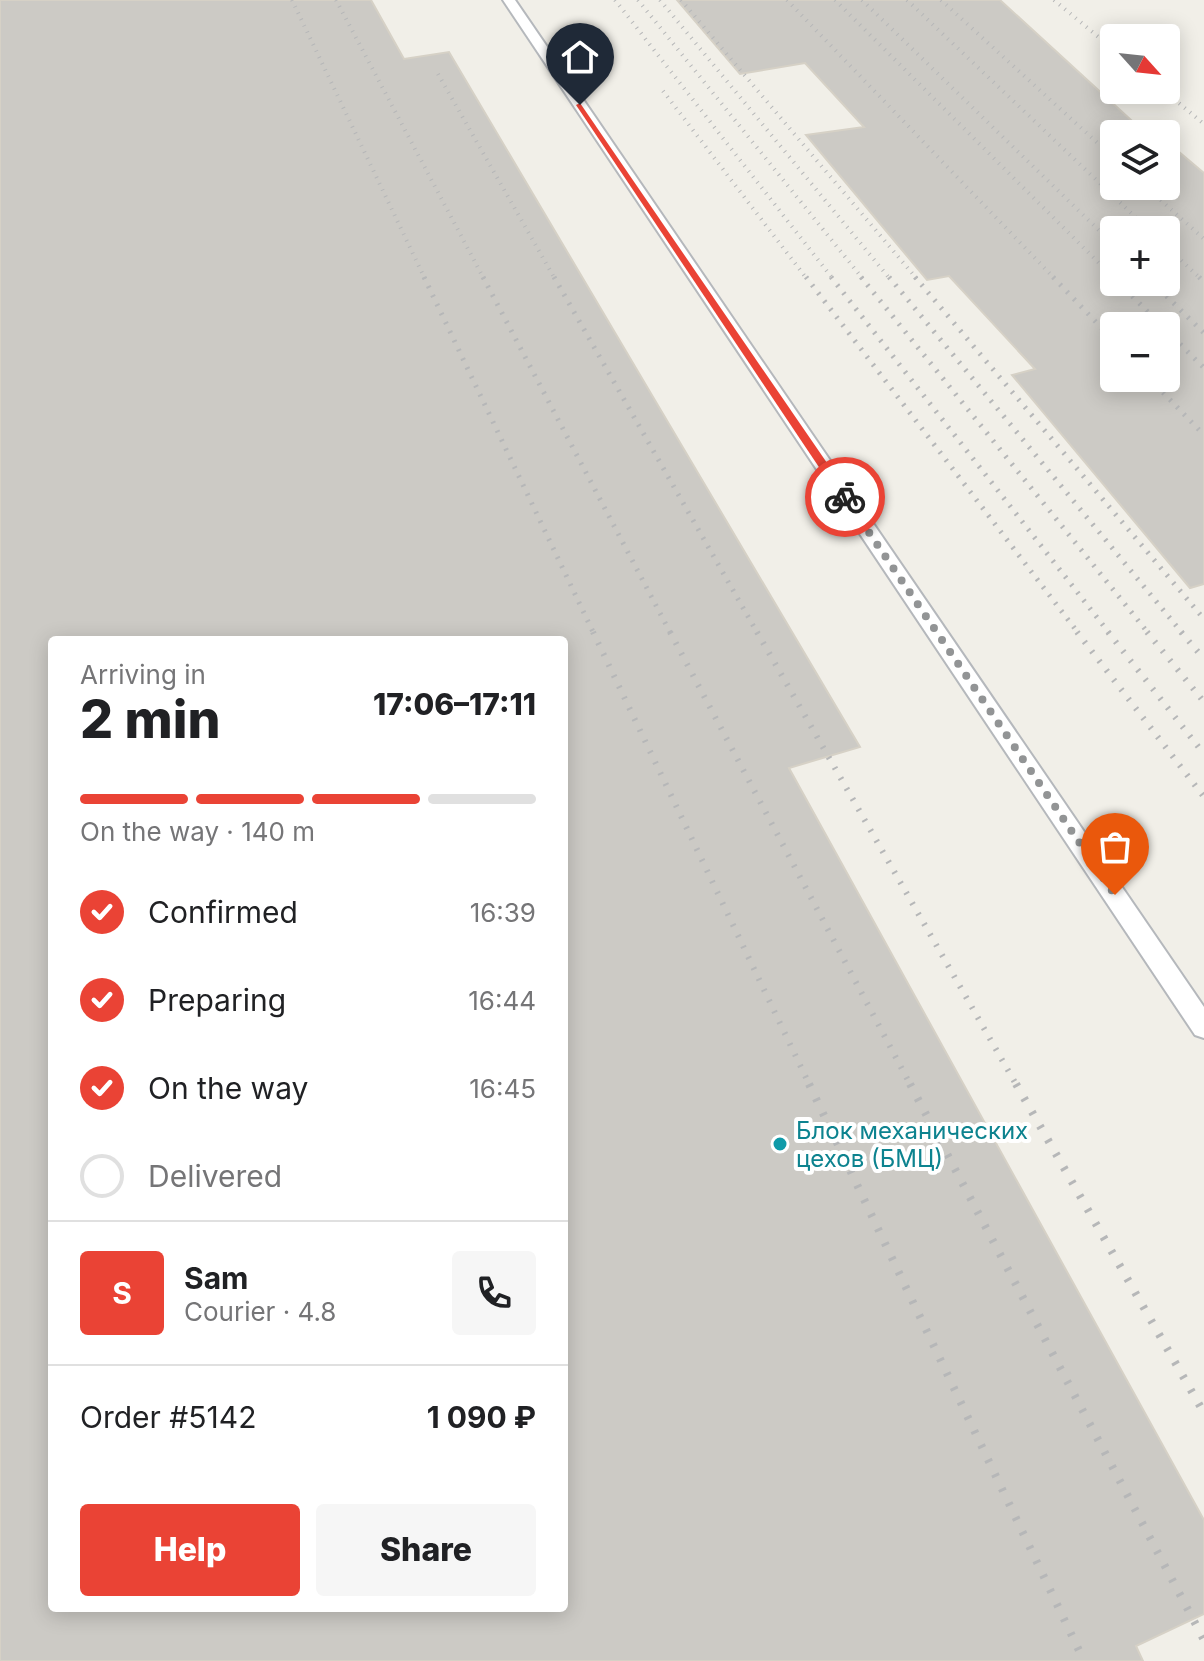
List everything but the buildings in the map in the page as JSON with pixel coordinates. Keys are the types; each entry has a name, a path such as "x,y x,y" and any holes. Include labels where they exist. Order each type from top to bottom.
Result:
{"lane":[{"path":"509,0 1204,1027"}],"railway":[{"path":"292,0 425,279"},
{"path":"336,0 484,279"},
{"path":"615,0 833,279"},
{"path":"638,0 863,279"},
{"path":"660,0 890,279"},
{"path":"681,0 917,279"},
{"path":"787,0 1055,279"},
{"path":"835,0 1100,264"},
{"path":"862,0 1100,231"},
{"path":"907,0 1134,216"},
{"path":"941,0 1100,145"},
{"path":"1054,0 1100,38"},
{"path":"438,74 555,279"},
{"path":"663,91 807,279"},
{"path":"1180,104 1204,124"},
{"path":"1161,200 1204,239"},
{"path":"1180,259 1201,279"},
{"path":"424,277 594,634"},
{"path":"483,277 671,634"},
{"path":"554,277 758,634"},
{"path":"806,277 1079,634"},
{"path":"831,277 1110,634"},
{"path":"861,277 1149,634"},
{"path":"889,277 1183,634"},
{"path":"915,277 1204,619"},
{"path":"1053,277 1100,326"},
{"path":"1201,279 1204,282"},
{"path":"1132,296 1148,312"},
{"path":"1166,296 1204,333"},
{"path":"1180,344 1204,368"},
{"path":"1163,392 1204,435"},
{"path":"593,632 810,1086"},
{"path":"670,632 911,1086"},
{"path":"757,632 1017,1086"},
{"path":"1077,632 1204,797"},
{"path":"1108,632 1204,754"},
{"path":"1147,632 1204,702"},
{"path":"1181,632 1204,659"},
{"path":"809,1084 1084,1661"},
{"path":"910,1084 1204,1640"},
{"path":"1016,1084 1204,1413"}],"way so far":[{"path":"845,497 1115,895"}],"place":[{"name":"Блок механических цехов (БМЦ)","path":"780,1144"}],"route":[{"path":"580,105 845,497"}]}
